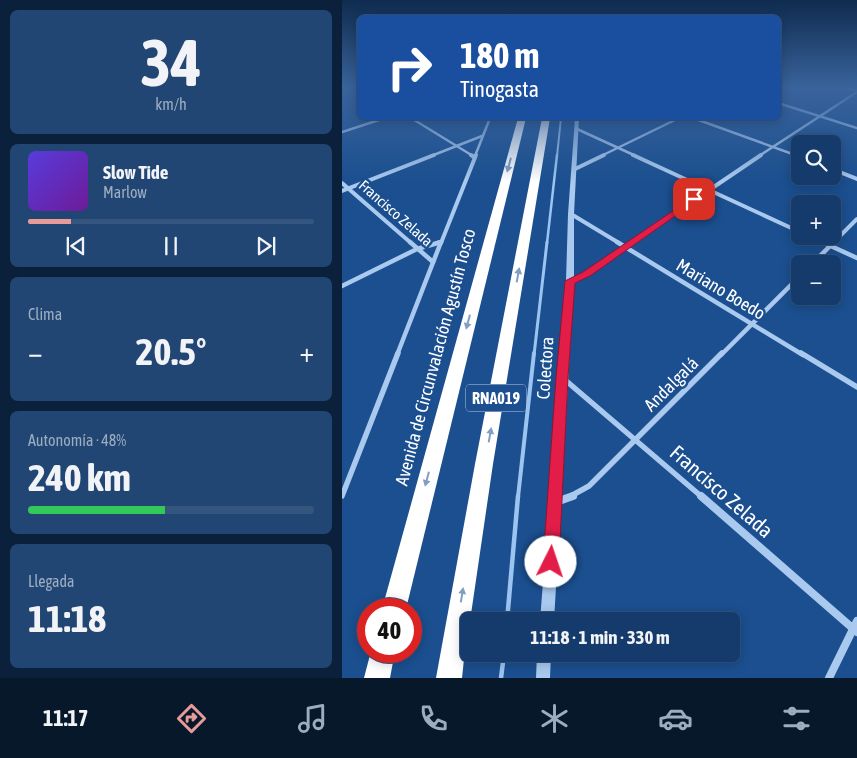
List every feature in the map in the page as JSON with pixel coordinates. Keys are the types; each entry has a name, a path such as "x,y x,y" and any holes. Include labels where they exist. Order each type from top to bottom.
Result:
{"highway":[{"name":"Avenida de Circunvalación Agustín Tosco","path":"397,598 521,120"},
{"name":"RNA019","path":"449,678 482,474 546,120"},
{"path":"377,678 380,663"}],"street":[{"path":"570,281 586,274 816,119"},
{"path":"828,119 856,128"},
{"path":"342,132 379,120"},
{"path":"414,120 474,156"},
{"path":"342,496 345,477 489,120"},
{"name":"Colectora","path":"548,612 556,502 562,377 570,281 571,214 577,120"},
{"path":"575,169 675,120"},
{"path":"699,120 791,154"},
{"path":"576,129 791,228"},
{"path":"342,191 482,136"},
{"path":"841,172 856,178"},
{"name":"Francisco Zelada","path":"342,183 433,262"},
{"name":"Mariano Boedo","path":"571,214 856,387"},
{"path":"821,255 856,219"},
{"path":"342,286 417,248 441,242"},
{"path":"830,246 856,258"},
{"name":"Andalgalá","path":"556,502 579,493 589,486 791,285"},
{"name":"Francisco Zelada","path":"562,377 855,628"},
{"path":"829,678 855,628"},
{"path":"542,678 543,662"}],"waterway":[{"path":"557,156 561,120"},
{"path":"547,243 557,155"},
{"path":"534,355 547,242"},
{"path":"518,497 534,353"},
{"path":"508,612 518,496"},
{"path":"501,678 503,662"}],"route":[{"path":"551,562 562,377 570,281 586,274 694,199"}]}
